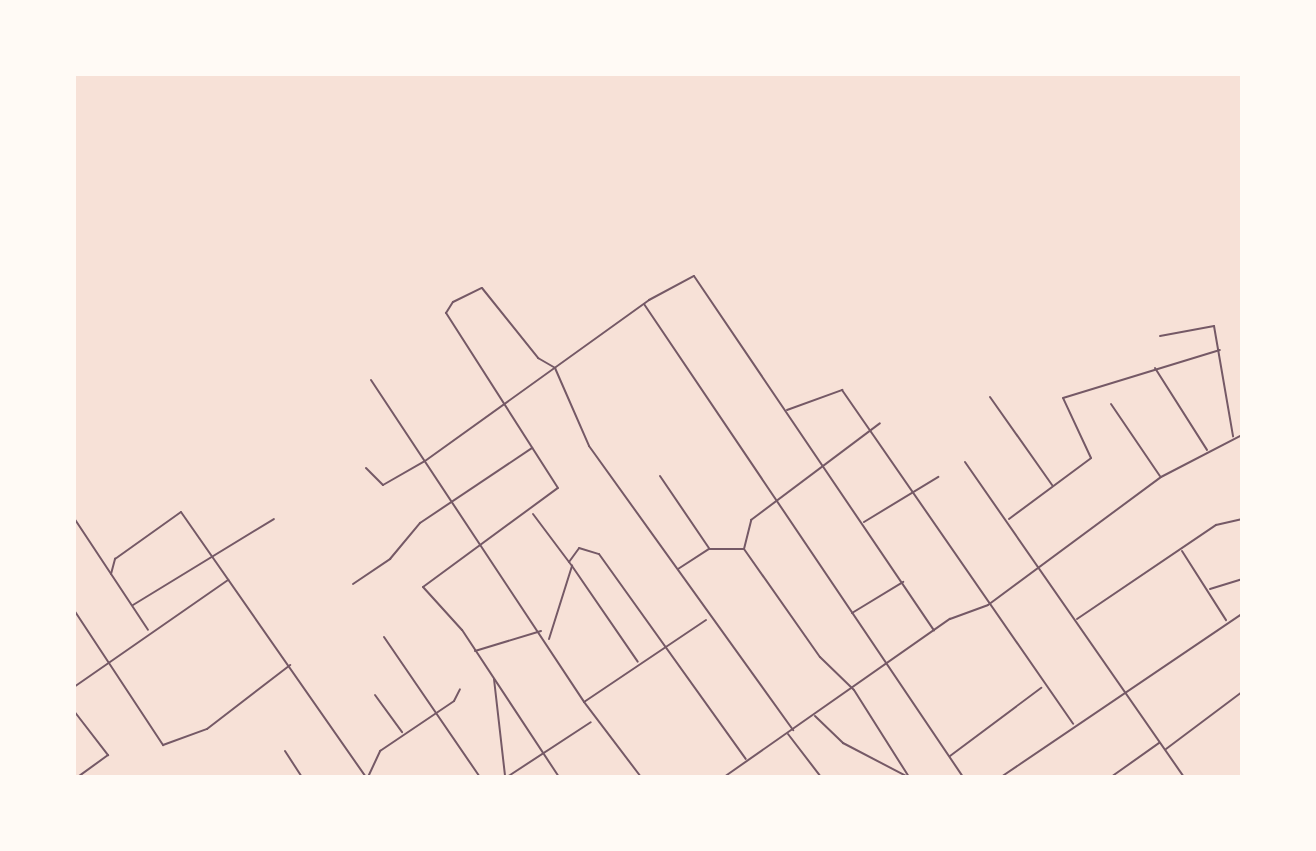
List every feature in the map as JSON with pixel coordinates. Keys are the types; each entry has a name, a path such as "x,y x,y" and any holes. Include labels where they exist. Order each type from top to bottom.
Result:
{"street":[{"path":"366,468 383,485 425,461 644,304 694,276 934,630"},
{"path":"559,777 475,651 423,587 532,513 558,488 502,406 446,313 453,302 482,288 538,358 555,368 589,446 677,570 707,620 793,730"},
{"path":"644,304 773,502 810,544 815,565 963,777"},
{"path":"1160,336 1208,323 1220,350 1233,437"},
{"path":"1009,519 1093,451 1063,398 1220,350"},
{"path":"1155,368 1208,451"},
{"path":"371,380 549,641 592,721 641,777"},
{"path":"786,410 842,390 1042,688 1073,724"},
{"path":"990,397 1053,486"},
{"path":"1111,404 1161,477"},
{"path":"880,423 874,434 823,464 751,520 744,549 820,657 854,690 908,777"},
{"path":"724,777 886,668 934,630 988,605 1041,562 1161,477 1242,435"},
{"path":"353,584 454,502 532,448"},
{"path":"965,462 1041,562 1076,620 1184,777"},
{"path":"660,476 709,549"},
{"path":"863,522 938,477"},
{"path":"111,574 115,559 181,512 291,664 367,777 380,751 435,713 460,689"},
{"path":"532,513 571,564 638,663"},
{"path":"74,518 149,631"},
{"path":"133,605 212,554 274,519"},
{"path":"1076,620 1216,525 1242,519"},
{"path":"549,641 571,564 579,548 599,554 747,760"},
{"path":"677,570 709,549 744,549"},
{"path":"1181,549 1209,589 1226,621"},
{"path":"74,687 149,631 229,579"},
{"path":"1209,589 1242,579"},
{"path":"850,613 903,582"},
{"path":"74,610 163,745 207,729 291,664"},
{"path":"1001,777 1073,724 1126,694 1226,621 1242,614"},
{"path":"584,702 638,663 707,620"},
{"path":"475,651 542,631"},
{"path":"384,637 480,777"},
{"path":"494,678 506,777 592,721"},
{"path":"949,756 1042,688"},
{"path":"1165,750 1242,692"},
{"path":"375,695 403,733"},
{"path":"74,712 108,755 78,777"},
{"path":"814,716 843,743 908,777"},
{"path":"788,733 821,777"},
{"path":"1111,777 1160,743"},
{"path":"285,751 302,777"}]}
